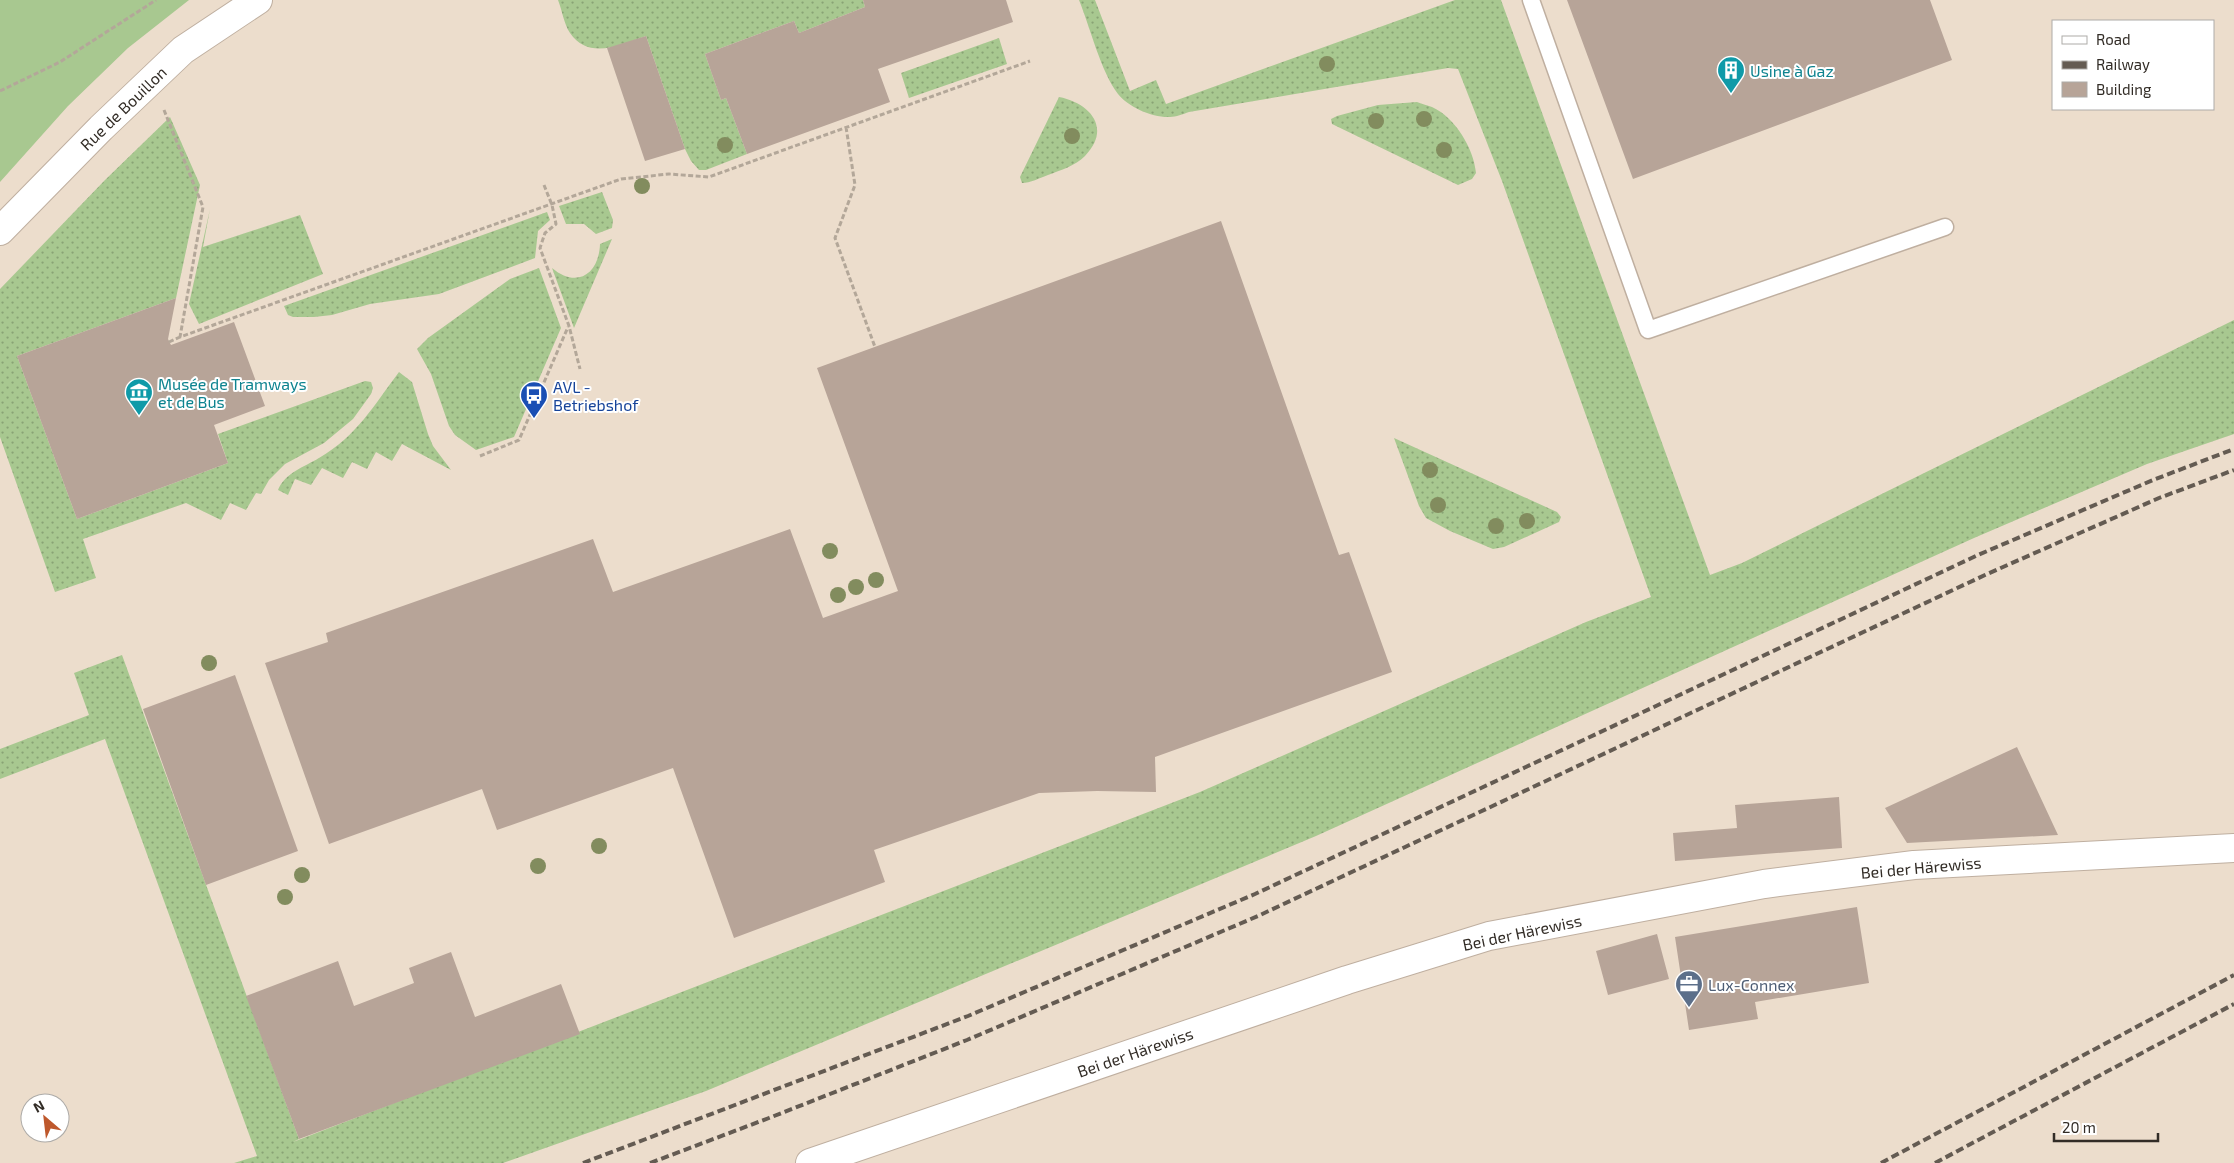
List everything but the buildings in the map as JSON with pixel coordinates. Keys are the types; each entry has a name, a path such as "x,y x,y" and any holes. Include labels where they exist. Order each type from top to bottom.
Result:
{"street":[{"name":"Rue de Bouillon","path":"0,231 101,128 183,50 258,0"},
{"name":"Bei der Härewiss","path":"810,1163 1338,983 1489,936 1764,884 1914,866 2234,848"}],"lane":[{"path":"1530,0 1648,330 1945,227"}],"path":[{"path":"0,91 60,62 156,0"},
{"path":"170,342 621,179 669,174 709,177 1030,61"},
{"path":"164,108 203,207 180,337"},
{"path":"846,128 855,186 835,238 875,347"},
{"path":"544,185 552,205 556,224 545,233 540,248 569,326 580,369"},
{"path":"480,456 520,440 569,326"}],"green space":[{"path":"0,0 189,0 128,48 68,106 0,182"},
{"path":"558,0 863,0 865,7 799,33 794,21 705,54 721,100 726,98 747,154 706,170 699,170 691,161 685,149 646,36 606,48 587,46 570,33"},
{"path":"1079,0 1095,0 1130,91 1156,80 1166,104 1455,0 1501,0 1710,575 1742,563 2234,320 2234,434 2147,464 1974,538 1316,836 706,1091 503,1163 234,1163 257,1156 105,739 0,779 0,749 89,715 74,673 122,655 299,1139 293,1142 1200,792 1586,622 1651,597 1502,181 1458,69 1448,68 1189,112 1172,117 1156,116 1134,107 1122,99 1112,85 1101,62"},
{"path":"999,38 1007,64 909,98 901,73"},
{"path":"1059,97 1080,105 1094,118 1097,136 1093,146 1085,156 1072,165 1035,180 1022,183 1020,177"},
{"path":"1417,102 1432,107 1456,126 1472,154 1476,173 1472,179 1458,185 1332,124 1331,119 1337,116 1378,105"},
{"path":"170,117 200,185 176,298 17,356 77,519 228,463 218,434 365,381 371,382 373,388 371,394 353,419 324,443 285,464 269,480 261,494 256,493 246,510 230,503 221,520 186,503 83,539 96,578 55,592 0,437 0,289 105,180"},
{"path":"602,192 613,220 612,228 596,234 584,224 566,224 559,206"},
{"path":"210,209 203,247 300,215 323,274 199,324 189,304"},
{"path":"547,212 550,220 538,231 535,258 439,294 370,304 332,315 314,317 293,317 288,315 284,306"},
{"path":"612,239 574,328 552,268 570,277 578,278 585,275 596,263 600,244"},
{"path":"539,268 561,328 514,437 476,450 455,435 449,426 431,374 417,349 428,338 510,279"},
{"path":"399,372 412,382 433,446 451,470 402,444 392,461 376,452 367,469 352,462 343,478 322,468 311,485 295,479 288,495 278,490 290,475 319,458 344,440 373,408"},
{"path":"1394,438 1557,512 1561,517 1559,522 1504,547 1493,549 1450,531 1426,518 1419,506"}],"railway":[{"path":"583,1163 968,1016 1255,894 1978,555 2153,480 2234,449"},
{"path":"650,1163 967,1040 1258,916 1985,575 2159,498 2234,470"},
{"path":"1881,1163 2234,975"},
{"path":"1935,1163 2234,1004"}],"place":[{"name":"Usine à Gaz","path":"1731,94"},
{"name":"Musée de Tramways et de Bus","path":"139,416"},
{"name":"AVL - Betriebshof","path":"534,419"},
{"name":"Lux-Connex","path":"1689,1008"}]}
